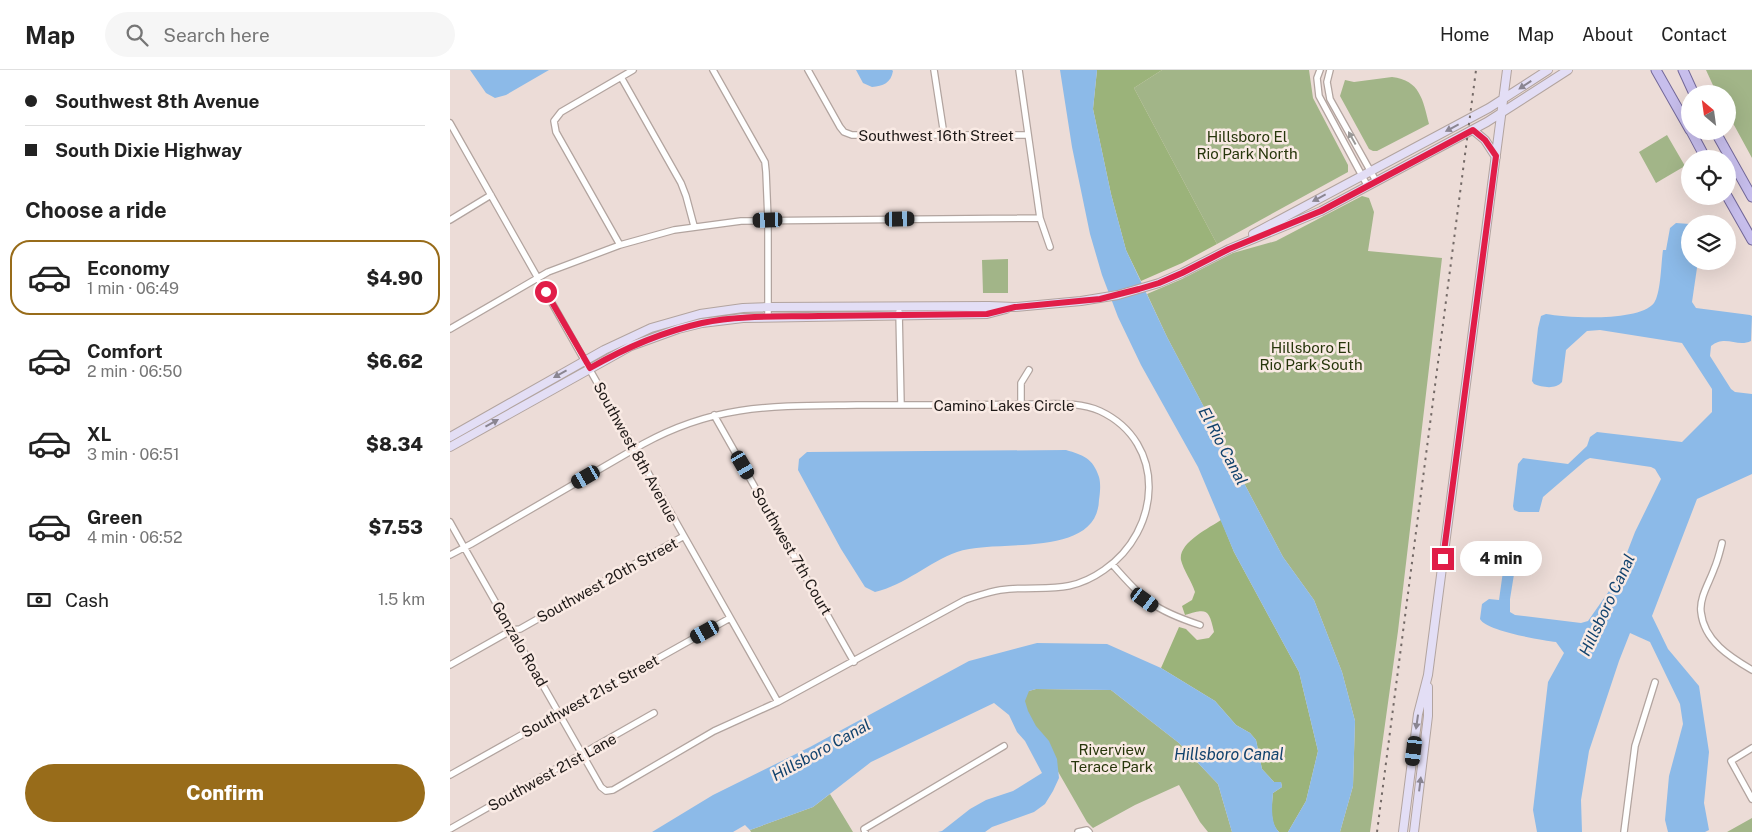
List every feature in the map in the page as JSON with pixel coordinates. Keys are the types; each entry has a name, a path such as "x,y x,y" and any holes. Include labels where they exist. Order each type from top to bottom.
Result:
{"main road":[{"path":"1403,832 1418,714 1428,675 1507,70"},
{"path":"1229,249 1251,235 1503,100 1548,70"},
{"path":"450,437 627,338 675,320 717,311 768,307 1015,307 1100,299 1159,283 1229,249 1321,211 1473,130 1568,70"},
{"path":"1656,70 1681,115"},
{"path":"1683,70 1690,85"},
{"path":"1473,130 1485,140 1496,156"},
{"path":"1720,140 1752,197"},
{"path":"1732,205 1752,240"},
{"path":"1740,219 1752,228"},
{"path":"450,447 631,346 678,329 718,320 768,316 987,314 1015,307"},
{"path":"1414,832 1428,716 1428,675"}],"street":[{"path":"620,245 556,132 554,121 560,112 633,70"},
{"path":"713,70 765,162 768,220 768,316"},
{"name":"Southwest 16th Street","path":"808,70 844,132 852,135 1028,135"},
{"path":"934,70 944,135"},
{"path":"1019,70 1040,218 1050,247"},
{"path":"1368,185 1319,96 1317,87 1319,71 1329,73 1327,88 1330,99 1376,181"},
{"path":"621,77 681,183 694,226"},
{"name":"Southwest 8th Avenue","path":"450,123 778,702"},
{"path":"450,220 491,195"},
{"path":"450,329 548,272 620,245 694,226 768,220 1040,218"},
{"path":"899,306 901,405"},
{"path":"1021,404 1021,383 1029,370"},
{"name":"Camino Lakes Circle","path":"450,555 669,430 714,415 739,410 778,406 1070,404 1093,409 1110,417 1122,426 1139,448 1148,474 1149,496 1147,510 1134,540 1112,564 1092,577 1068,586 1043,590 1008,589 965,600 778,702 714,731 613,790 606,790"},
{"name":"Southwest 7th Court","path":"714,415 854,662"},
{"name":"Gonzalo Road","path":"450,522 601,787 606,790"},
{"name":"Southwest 20th Street","path":"450,665 512,630 520,629 684,536"},
{"path":"1722,543 1716,566 1703,597 1700,612 1716,645 1752,670"},
{"path":"1112,564 1136,591 1155,607 1178,618 1200,625"},
{"name":"Southwest 21st Street","path":"450,775 730,618"},
{"path":"1624,832 1635,746 1655,682"},
{"name":"Southwest 21st Lane","path":"450,829 654,713"},
{"path":"864,831 1004,746"},
{"path":"1752,748 1731,761 1752,799"},
{"path":"1078,832 1088,831"}],"green space":[{"path":"1097,70 1162,70 1134,88 1217,244 1182,263 1141,281 1126,250 1111,194 1093,109"},
{"name":"Hillsboro El Rio Park North","path":"1162,70 1309,70 1313,98 1348,165 1348,172 1217,244 1134,88"},
{"path":"1706,70 1752,70 1752,158 1736,129 1736,85 1713,85"},
{"path":"1392,77 1409,82 1419,93 1429,124 1377,151 1373,151 1369,149 1340,96 1345,80 1354,82"},
{"path":"1667,135 1681,159 1681,168 1656,183 1639,152"},
{"name":"Hillsboro El Rio Park South","path":"1362,196 1369,198 1374,212 1368,251 1442,258 1398,631 1370,832 1340,832 1353,786 1355,721 1342,672 1314,600 1283,557 1167,337 1147,294 1182,279 1233,253 1276,241"},
{"path":"1008,259 1008,293 983,293 982,260"},
{"path":"1221,520 1234,552 1299,672 1318,751 1306,801 1288,832 1279,832 1274,824 1272,814 1273,793 1282,787 1281,782 1274,782 1262,769 1256,740 1250,733 1236,725 1215,701 1161,668 1179,627 1186,629 1197,640 1209,638 1214,632 1206,612 1198,611 1185,615 1182,606 1192,600 1195,592 1182,564 1181,554 1189,542"},
{"name":"Riverview Terace Park","path":"1036,689 1111,690 1179,743 1218,784 1232,832 1208,832 1200,822 1179,785 1135,805 1093,828 1087,822 1014,695"},
{"path":"830,794 853,832 751,832 750,830 813,807"},
{"path":"1752,818 1752,832 1727,832"}],"water":[{"path":"470,70 549,70 506,95 495,98 486,93"},
{"path":"856,70 893,71 886,83 872,87 863,83"},
{"name":"El Rio Canal","path":"1060,70 1097,70 1093,109 1111,194 1126,250 1167,337 1283,557 1314,600 1342,672 1355,721 1353,786 1340,832 1288,832 1306,801 1318,751 1299,672 1234,552 1198,467 1141,365 1118,317 1102,275 1090,234 1072,147"},
{"path":"1676,223 1681,223 1681,270 1697,270 1692,302 1696,308 1752,316 1751,341 1746,343 1722,341 1716,343 1711,346 1710,356 1731,389 1735,392 1752,394 1752,474 1697,499 1652,616 1668,649 1699,686 1709,752 1704,803 1709,830 1705,832 1668,832 1665,820 1669,776 1683,724 1680,704 1650,642 1630,633 1589,751 1581,800 1582,832 1537,832 1533,810 1548,682 1564,653 1556,642 1503,631 1484,623 1480,619 1482,604 1489,599 1499,600 1504,564 1506,562 1516,562 1510,599 1510,612 1515,615 1581,623 1588,621 1616,581 1635,532 1661,479 1655,469 1651,467 1590,458 1543,497 1539,512 1519,512 1514,510 1513,506 1518,464 1523,458 1568,464 1587,446 1590,437 1597,432 1682,442 1712,412 1712,389 1682,343 1600,330 1587,331 1566,350 1562,382 1559,385 1548,387 1534,384 1532,381 1538,328 1541,316 1546,314 1570,317 1619,316 1646,309 1654,303 1659,285 1663,250 1666,250 1670,228"},
{"path":"1066,450 1087,458 1094,465 1100,480 1099,500 1094,519 1081,531 1063,539 1042,543 974,548 957,552 897,584 875,592 865,587 841,549 798,470 799,459 807,452"},
{"name":"Hillsboro Canal","path":"1037,643 1107,644 1161,668 1215,701 1236,725 1250,733 1256,740 1262,769 1274,782 1281,782 1282,787 1273,793 1272,803 1274,824 1279,832 1232,832 1218,784 1179,743 1111,690 1036,689 1029,691 1025,701 1036,726 1049,741 1057,759 1059,778 1045,804 1034,812 992,827 985,832 938,832 942,831 970,809 986,800 1013,791 1042,773 1009,715 994,703 871,762 813,807 750,830 745,825 733,832 652,832 713,795 810,747 969,661"}],"railway":[{"path":"1377,832 1476,70"}],"route":[{"path":"546,292 590,368 631,346 654,337 678,329 718,320 768,316 987,314 1015,307 1100,299 1159,283 1229,249 1321,211 1473,130 1488,142 1496,156 1443,559"}]}
